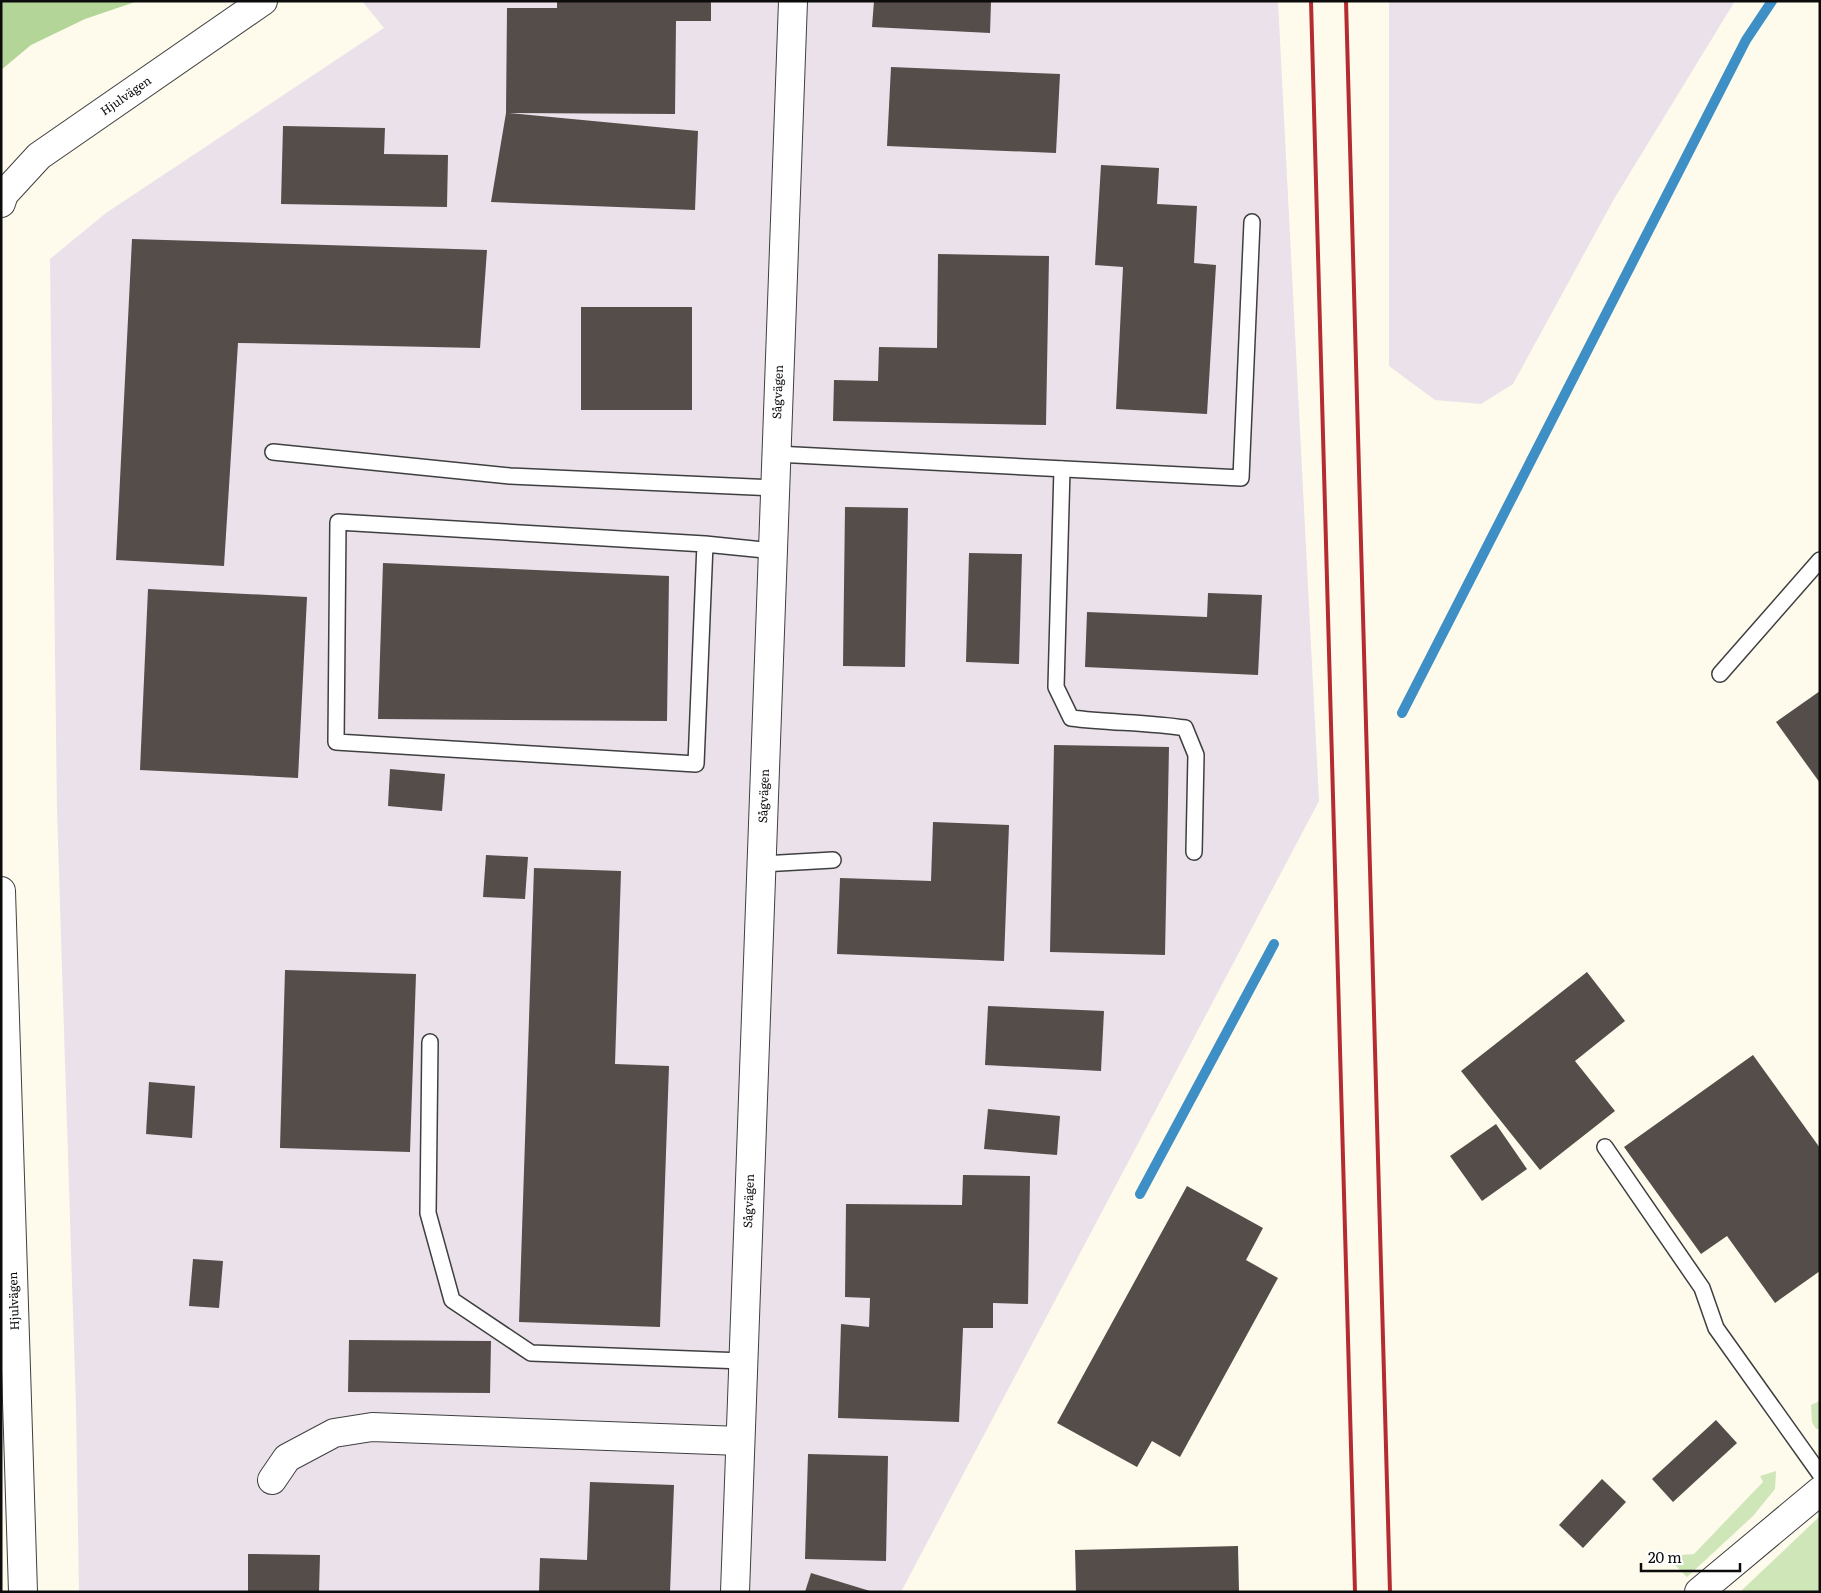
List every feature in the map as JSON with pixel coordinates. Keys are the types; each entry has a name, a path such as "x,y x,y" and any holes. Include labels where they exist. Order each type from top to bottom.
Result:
{"street":[{"name":"Hjulvägen","path":"1,203 4,194 39,156 263,1"},
{"name":"Sågvägen","path":"734,1592 793,1"},
{"name":"Hjulvägen","path":"1,891 23,1592"},
{"path":"272,1480 287,1458 334,1434 372,1428 740,1441"},
{"path":"1699,1592 1820,1491"}],"lane":[{"path":"776,454 1241,478 1252,222"},
{"path":"273,452 510,476 775,488"},
{"path":"1062,469 1056,687 1071,718 1097,722 1149,722 1186,728 1196,755 1194,852"},
{"path":"705,544 696,764 336,742 338,522 705,544 773,551"},
{"path":"1720,674 1820,560"},
{"path":"761,864 833,860"},
{"path":"430,1042 428,1213 452,1300 531,1353 743,1361"},
{"path":"1605,1146 1702,1288 1716,1328 1820,1474"}],"shaded area":[{"path":"362,1 1278,1 1319,801 901,1592 79,1592 76,1407 57,811 50,259 106,213 384,28"},
{"path":"1389,1 1735,1 1614,199 1513,384 1481,404 1435,400 1389,366"}],"green space":[{"path":"1,1 138,1 85,19 31,45 1,70"},
{"path":"1820,1401 1820,1429 1816,1429 1812,1422 1811,1405"},
{"path":"1776,1471 1775,1489 1753,1516 1687,1577 1672,1562 1681,1555 1694,1554 1763,1482 1760,1476"},
{"path":"1820,1516 1820,1592 1740,1592"}],"building":[{"path":"557,1 711,1 711,21 676,21 675,114 509,113 698,131 695,210 491,202 506,113 507,8 557,8"},
{"path":"874,1 991,1 990,33 872,27"},
{"path":"891,67 1060,74 1056,153 887,146"},
{"path":"283,126 385,128 384,154 448,155 447,207 281,204"},
{"path":"1101,165 1159,168 1157,204 1197,206 1194,263 1216,265 1207,414 1116,409 1123,267 1095,265"},
{"path":"132,239 487,250 480,348 238,343 224,566 116,560"},
{"path":"938,254 1049,256 1046,425 833,421 834,380 878,381 879,347 937,348"},
{"path":"581,307 692,307 692,410 581,410"},
{"path":"845,507 908,508 905,667 843,666"},
{"path":"969,553 1022,554 1019,664 966,662"},
{"path":"383,563 669,576 667,721 378,719"},
{"path":"148,589 307,597 298,778 140,770"},
{"path":"1208,593 1262,595 1258,675 1085,667 1087,612 1207,617"},
{"path":"1820,691 1820,783 1776,722"},
{"path":"1054,745 1169,747 1165,955 1050,952"},
{"path":"390,769 445,774 442,811 388,806"},
{"path":"933,822 1009,825 1004,961 837,954 840,878 931,881"},
{"path":"486,855 528,857 525,899 483,897"},
{"path":"534,868 621,871 615,1064 669,1066 660,1327 519,1322"},
{"path":"285,970 416,974 410,1152 280,1148"},
{"path":"1587,972 1625,1021 1575,1061 1615,1111 1540,1170 1461,1071"},
{"path":"988,1006 1104,1011 1101,1071 985,1065"},
{"path":"1753,1055 1820,1148 1820,1271 1775,1303 1727,1236 1701,1254 1624,1147"},
{"path":"149,1082 195,1086 192,1138 146,1134"},
{"path":"988,1109 1060,1116 1057,1155 984,1149"},
{"path":"1496,1124 1527,1169 1482,1201 1450,1156"},
{"path":"963,1175 1030,1176 1028,1304 993,1303 993,1328 963,1328 959,1422 838,1418 841,1324 869,1327 870,1298 845,1297 846,1204 962,1205"},
{"path":"1187,1186 1263,1228 1246,1260 1278,1278 1180,1457 1152,1441 1137,1467 1057,1423"},
{"path":"193,1259 223,1261 219,1308 189,1306"},
{"path":"349,1340 491,1341 490,1393 348,1392"},
{"path":"1716,1420 1737,1443 1673,1502 1652,1479"},
{"path":"808,1454 888,1456 886,1561 805,1559"},
{"path":"1602,1479 1626,1502 1583,1548 1559,1525"},
{"path":"590,1482 674,1485 670,1592 539,1592 540,1558 587,1560"},
{"path":"1238,1546 1239,1592 1076,1592 1075,1550"},
{"path":"248,1554 320,1555 319,1592 248,1592"},
{"path":"811,1573 870,1591 870,1592 805,1592"}],"waterway":[{"path":"1402,713 1746,40 1772,1"},
{"path":"1140,1194 1274,944"}],"railway":[{"path":"1311,1 1355,1592"},
{"path":"1346,1 1390,1592"}]}
